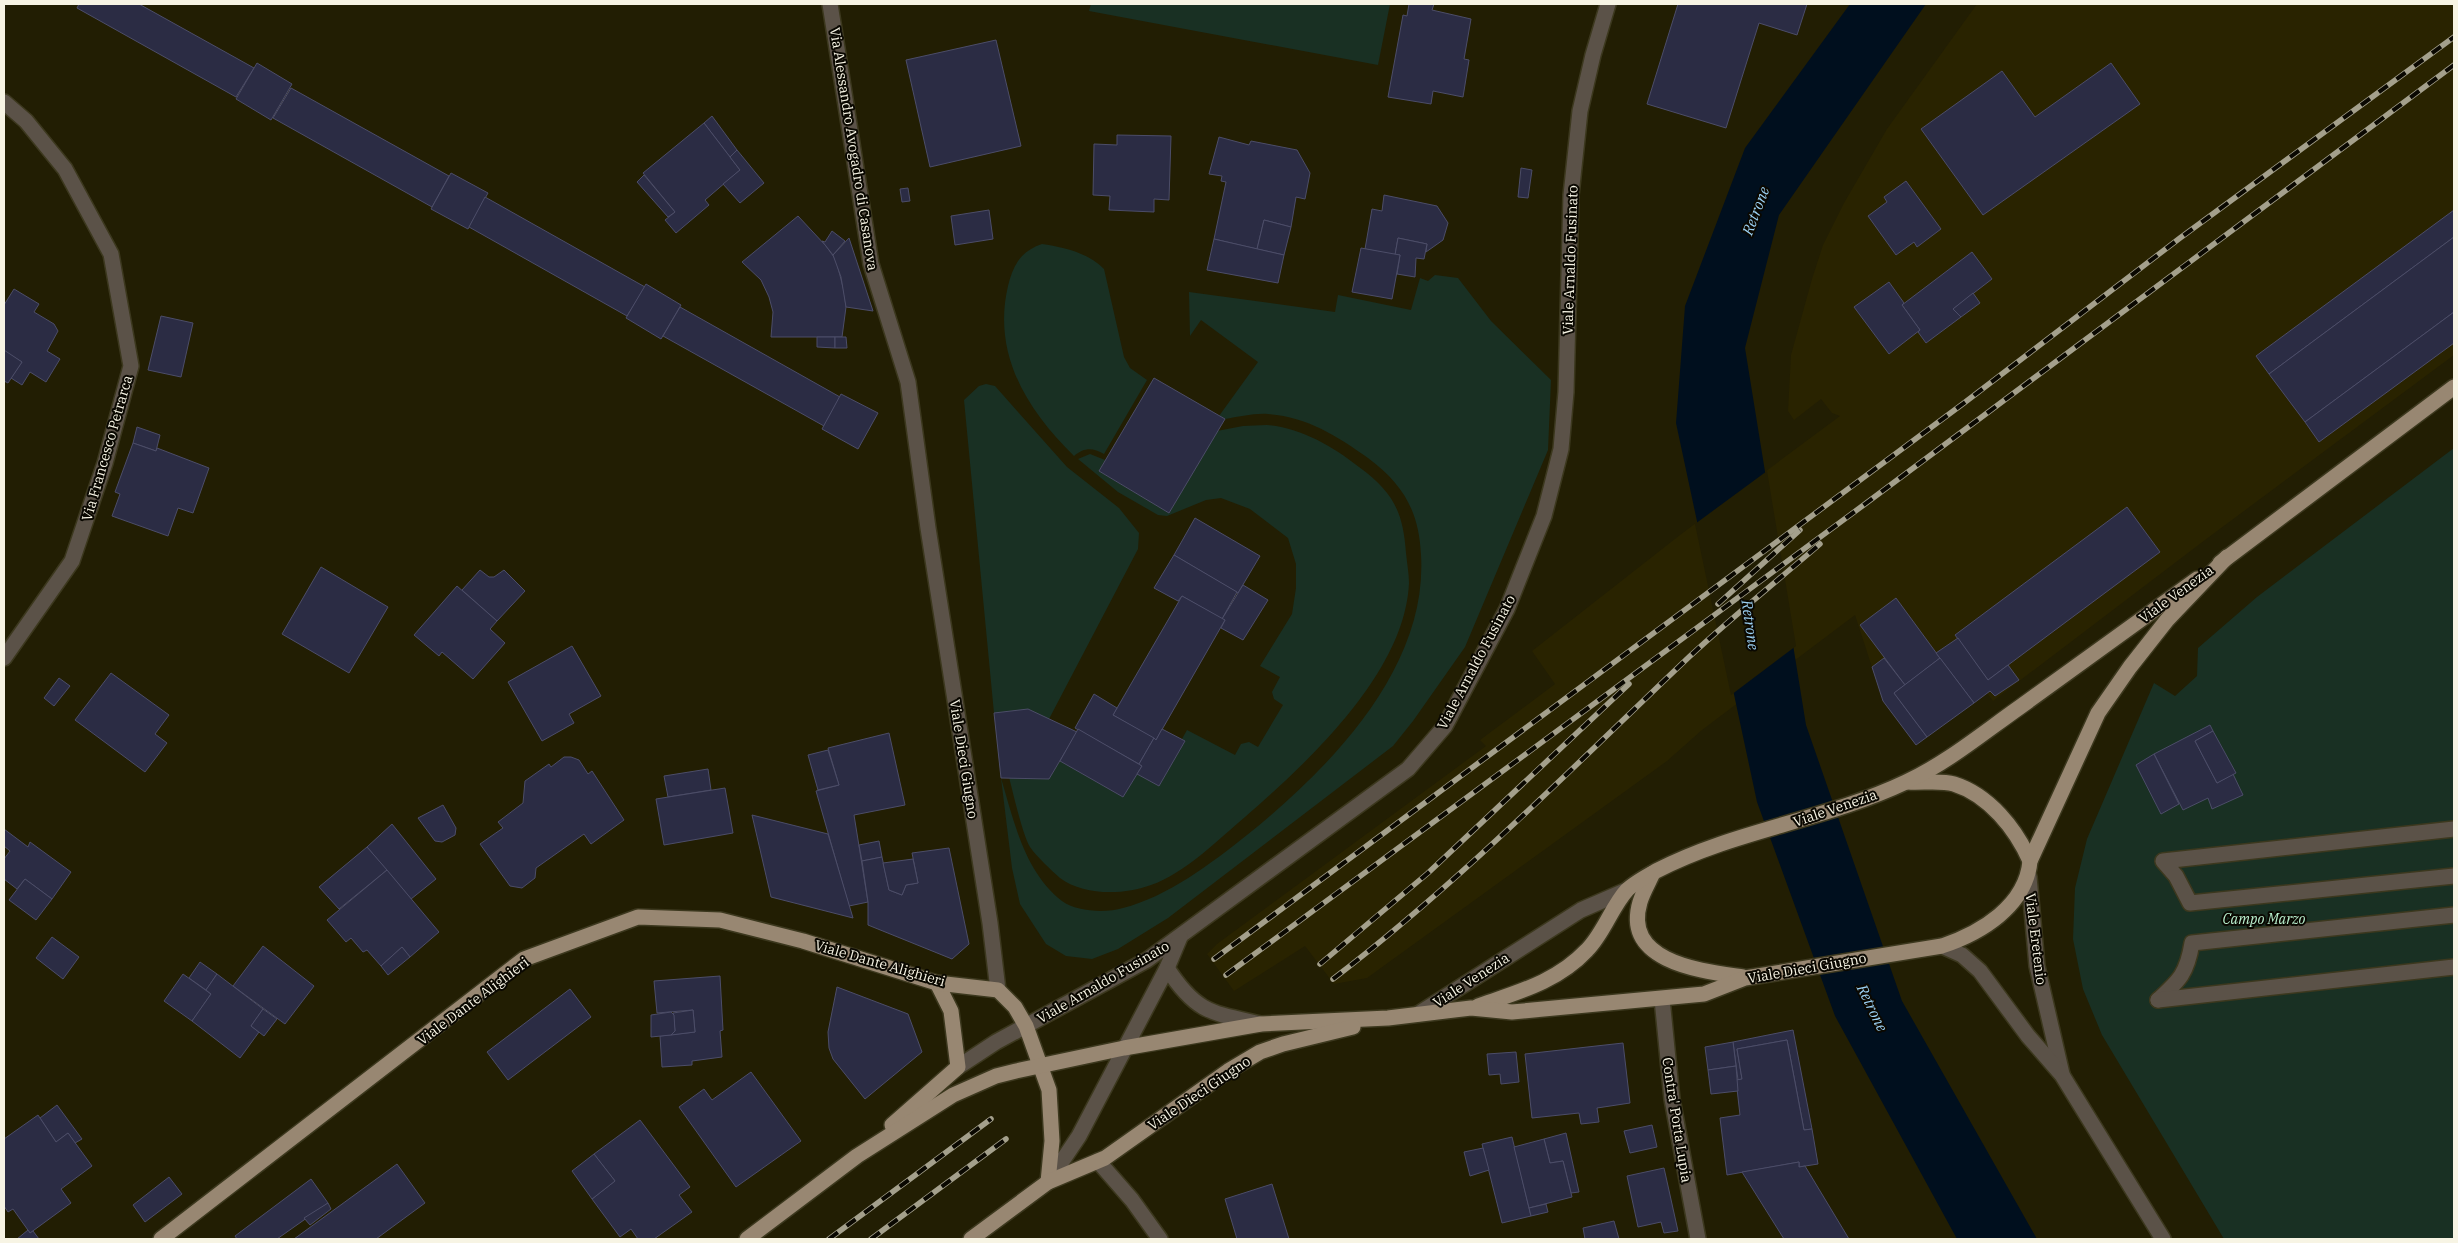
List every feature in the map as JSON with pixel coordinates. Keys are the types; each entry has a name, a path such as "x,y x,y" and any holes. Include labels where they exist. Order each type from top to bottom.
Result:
{"main road":[{"name":"Viale Venezia","path":"1627,890 1654,872 1686,857 1855,804 1907,782 1954,754 2227,557 2454,386"},
{"name":"Viale Venezia","path":"2030,861 2098,712 2167,620 2227,557"},
{"path":"1907,782 1953,784 1978,796 2015,831 2030,861"},
{"name":"Viale Eretenio","path":"2028,878 2030,861"},
{"path":"1654,872 1640,901 1638,914 1640,930 1649,945 1665,959 1695,970 1745,978"},
{"name":"Viale Dieci Giugno","path":"1471,1008 1512,1012 1704,994 1745,978 1942,946 1968,937 1997,917 2024,888 2028,878"},
{"name":"Viale Dieci Giugno","path":"857,1156 972,1086 996,1076 1124,1048 1261,1024 1388,1018 1471,1008 1538,986 1555,977 1588,949 1627,890"},
{"name":"Viale Dante Alighieri","path":"162,1239 524,960 638,916 720,920 803,941 937,982 998,990"},
{"path":"747,1239 857,1156 958,1067 951,1011 937,982"},
{"path":"998,990 1015,1007 1026,1026 1042,1066 1049,1090 1052,1141 1048,1182"},
{"name":"Viale Dieci Giugno","path":"971,1239 1048,1182 1098,1161 1228,1071 1260,1052 1282,1044 1388,1018"}],"street":[{"name":"Via Alessandro Avogadro di Casanova","path":"830,4 871,264 908,382 928,528"},
{"name":"Viale Arnaldo Fusinato","path":"1026,1026 1147,960 1408,769 1445,726 1507,609 1544,516 1561,449 1566,392 1570,195 1580,111 1593,55 1608,4"},
{"name":"Via Francesco Petrarca","path":"4,102 26,121 65,169 111,254 131,366 105,463 72,561 4,658"},
{"name":"Viale Dieci Giugno","path":"928,528 990,923 998,990"},
{"path":"2454,829 2162,861 2176,876 2190,903 2454,876"},
{"name":"Viale Eretenio","path":"2028,878 2037,966 2062,1075"},
{"name":"Viale Venezia","path":"1418,1014 1581,910 1627,890"},
{"path":"2454,915 2192,943 2189,958 2181,978 2158,1000 2454,967"},
{"name":"Viale Arnaldo Fusinato","path":"1048,1182 1079,1136 1167,968 1180,936"},
{"name":"Viale Eretenio","path":"1942,946 1962,955 1980,971 2028,1036 2062,1075 2163,1239"},
{"name":"Viale Arnaldo Fusinato","path":"1167,968 1192,1001 1221,1015 1261,1024"},
{"name":"Contra' Porta Lupia","path":"1662,999 1672,1099 1698,1239"},
{"path":"958,1067 1026,1026"},
{"path":"1098,1161 1132,1200 1160,1239"}],"shaded area":[{"path":"1977,4 2454,4 2454,355 2205,540 1993,701 1987,693 1916,745 1883,701 1855,615 1702,730 1667,761 1367,978 1334,984 1305,946 1234,991 1207,954 1217,944 1486,746 1480,740 1555,684 1532,651 1680,535 1840,416 1832,413 1821,399 1794,420 1788,411 1791,355 1823,245 1844,203 1887,129"}],"green space":[{"path":"1091,4 1390,4 1378,65 1089,11"},
{"path":"1042,244 1067,249 1083,255 1098,263 1104,269 1124,357 1130,368 1147,380 1104,454 1089,449 1074,456 1042,420 1028,400 1009,358 1005,335 1004,311 1010,278 1015,265 1023,255"},
{"path":"1435,275 1458,278 1491,321 1551,380 1548,450 1465,647 1393,746 1168,918 1118,949 1092,959 1066,956 1046,944 1020,904 1012,868 1001,778 1016,828 1029,860 1049,889 1062,901 1068,905 1083,909 1108,911 1140,903 1188,878 1219,857 1278,809 1340,747 1367,713 1391,676 1408,638 1419,597 1421,555 1417,525 1413,512 1400,489 1380,468 1357,450 1333,435 1308,423 1268,414 1225,419 1219,416 1258,362 1201,320 1190,336 1189,292 1335,312 1338,295 1411,310 1420,278 1428,281"},
{"path":"986,384 995,386 1067,467 1119,508 1139,533 1138,549 1049,719 994,713 964,400 979,386"},
{"path":"1267,425 1304,434 1327,445 1371,476 1388,494 1394,504 1399,514 1405,538 1409,583 1403,617 1391,650 1372,682 1324,743 1270,795 1213,845 1176,873 1151,885 1129,891 1092,891 1070,884 1052,871 1030,847 1021,824 1009,777 1049,779 1060,761 1123,797 1137,774 1159,786 1185,741 1182,739 1187,730 1235,755 1241,744 1249,742 1258,747 1283,705 1274,699 1272,692 1280,677 1260,666 1292,614 1296,588 1296,564 1288,538 1250,509 1221,498 1206,500 1167,516 1158,515 1118,492 1078,459 1090,454 1105,460 1099,471 1169,513 1217,431 1243,426"},
{"name":"Campo Marzo","path":"2454,448 2454,1239 2224,1239 2102,1035 2083,989 2073,939 2075,888 2087,839 2154,683 2175,696 2197,676 2198,648 2257,597"}],"water":[{"name":"Retrone","path":"1850,4 1926,4 1779,215 1745,348 1806,725 1902,1001 2037,1239 1957,1239 1835,1016 1757,802 1676,423 1685,306 1745,148"}],"pier":[{"path":"1767,471 1796,646 1731,695 1695,524"}],"building":[{"path":"79,4 139,4 254,68 236,97 77,8"},
{"path":"1409,4 1434,4 1432,10 1471,19 1464,59 1469,60 1463,97 1433,91 1431,104 1388,97 1403,15 1407,16"},
{"path":"1678,4 1807,4 1797,35 1759,23 1726,128 1647,104"},
{"path":"996,40 1021,146 930,167 906,60"},
{"path":"257,63 292,84 271,120 236,99"},
{"path":"2111,63 2140,104 1983,215 1921,129 2002,71 2035,117"},
{"path":"291,88 449,176 432,207 273,118"},
{"path":"712,116 737,150 730,157 704,123"},
{"path":"704,123 740,170 705,200 709,205 676,233 665,220 675,212 643,173"},
{"path":"1117,135 1171,136 1169,200 1154,199 1154,212 1109,210 1110,196 1093,195 1094,144 1117,145"},
{"path":"1219,137 1249,145 1251,141 1297,150 1310,173 1305,199 1296,197 1291,227 1264,220 1257,249 1214,239 1226,182 1221,181 1222,176 1209,174"},
{"path":"737,150 764,183 740,203 723,184 740,170 730,157"},
{"path":"1521,168 1532,170 1528,198 1518,197"},
{"path":"451,173 488,193 468,229 431,209"},
{"path":"644,175 675,212 668,217 637,182"},
{"path":"1906,181 1941,229 1917,247 1914,242 1896,255 1868,216 1887,202 1884,197"},
{"path":"908,188 910,201 902,202 900,189"},
{"path":"1384,195 1437,206 1448,223 1443,240 1426,252 1427,244 1398,238 1395,255 1365,249 1372,209 1382,211"},
{"path":"485,197 645,287 627,316 469,227"},
{"path":"989,210 993,239 955,245 951,216"},
{"path":"2454,210 2454,237 2269,374 2256,356"},
{"path":"798,216 826,246 836,260 846,307 842,337 771,337 773,312 769,297 761,280 742,262"},
{"path":"1264,220 1291,227 1284,255 1257,249"},
{"path":"832,231 845,241 833,255 822,241 825,242"},
{"path":"2454,237 2454,312 2305,422 2269,374"},
{"path":"849,238 873,311 846,307 841,277 833,255"},
{"path":"1398,238 1427,244 1424,259 1416,258 1415,277 1397,274 1400,255 1395,255"},
{"path":"1214,239 1284,255 1278,283 1207,270"},
{"path":"1361,248 1400,255 1392,299 1352,292"},
{"path":"1972,252 1992,279 1953,309 1961,317 1926,343 1918,332 1920,330 1902,305"},
{"path":"1889,282 1904,303 1902,305 1920,330 1889,354 1854,307"},
{"path":"646,284 681,305 661,339 626,318"},
{"path":"14,289 39,304 34,312 54,324 58,331 47,351 60,359 46,382 30,372 22,385 11,378 22,362 4,351 4,305"},
{"path":"1973,293 1980,303 1961,317 1953,309"},
{"path":"680,307 840,397 824,426 663,336"},
{"path":"2454,312 2454,343 2319,442 2305,422"},
{"path":"161,316 193,323 181,377 148,370"},
{"path":"817,337 835,337 835,348 817,347"},
{"path":"835,337 846,337 847,348 835,348"},
{"path":"4,350 22,362 8,383 4,381"},
{"path":"1154,378 1225,419 1169,513 1099,471"},
{"path":"841,394 878,413 858,449 822,429"},
{"path":"137,427 160,435 156,451 133,443"},
{"path":"133,443 156,451 157,448 209,468 193,513 178,508 168,536 112,516 120,494 115,492"},
{"path":"2127,507 2160,552 1988,680 1955,635"},
{"path":"1195,518 1260,556 1238,593 1174,555"},
{"path":"1174,555 1237,592 1222,619 1182,596 1178,601 1154,588"},
{"path":"321,567 388,607 349,673 282,634"},
{"path":"480,570 489,577 494,577 504,570 525,591 497,621 462,590"},
{"path":"1243,585 1268,600 1243,640 1221,628 1225,620 1222,619"},
{"path":"457,586 497,621 490,629 505,643 473,679 442,652 439,656 414,635"},
{"path":"1182,596 1225,620 1156,740 1113,715"},
{"path":"1896,598 1940,658 1905,685 1860,625"},
{"path":"1958,638 1988,680 2008,665 2019,680 1995,696 1990,691 1974,703 1936,653"},
{"path":"572,646 601,696 569,714 574,723 542,741 508,682"},
{"path":"1884,658 1905,685 1894,693 1927,737 1916,745 1883,701 1872,667"},
{"path":"1940,658 1974,703 1927,737 1894,693"},
{"path":"111,673 169,715 155,734 167,743 145,772 75,720"},
{"path":"59,678 70,686 54,706 44,698"},
{"path":"1094,694 1117,708 1113,715 1154,738 1139,764 1075,728"},
{"path":"1028,709 1077,732 1049,779 1001,778 994,713"},
{"path":"2210,725 2213,731 2195,741 2217,783 2233,774 2243,795 2212,809 2208,798 2183,810 2154,754"},
{"path":"1078,729 1142,766 1123,797 1060,761"},
{"path":"1162,729 1185,741 1159,786 1137,774 1142,766 1139,764 1154,738 1156,740"},
{"path":"2213,731 2236,773 2217,783 2195,741"},
{"path":"889,733 905,805 854,815 868,902 849,906 816,791 839,785 828,748"},
{"path":"828,750 839,785 818,790 808,755"},
{"path":"2154,754 2179,804 2161,814 2136,765"},
{"path":"564,757 579,760 588,774 592,771 624,820 591,844 584,834 536,868 535,878 522,888 510,886 480,844 503,828 498,822 523,803 525,781 549,764 551,767"},
{"path":"708,769 711,790 668,797 664,776"},
{"path":"725,788 733,833 664,845 656,799"},
{"path":"443,805 456,828 455,835 442,842 435,841 418,818"},
{"path":"752,815 828,834 853,918 771,897"},
{"path":"392,824 436,879 411,899 367,847"},
{"path":"4,829 28,847 30,842 71,872 52,899 25,879 17,889 4,879 4,859 10,851 4,846"},
{"path":"879,841 882,857 862,861 859,845"},
{"path":"367,847 387,870 339,909 319,887"},
{"path":"949,848 969,944 952,959 868,925 868,902 862,861 882,857 889,890 902,895 906,885 918,883 912,853"},
{"path":"913,859 918,883 906,885 902,895 889,890 883,863"},
{"path":"387,870 439,932 410,957 402,947 381,966 367,950 363,952 351,938 346,942 327,920"},
{"path":"25,879 52,899 36,920 9,900"},
{"path":"52,937 79,957 63,979 36,958"},
{"path":"263,946 314,986 285,1024 233,986"},
{"path":"402,947 410,957 388,975 381,966"},
{"path":"200,962 217,974 206,990 189,978"},
{"path":"183,974 211,994 192,1021 164,1001"},
{"path":"217,974 263,1009 251,1026 259,1032 240,1058 192,1021 211,994 206,990"},
{"path":"720,976 723,1030 720,1031 722,1057 692,1061 692,1065 662,1067 660,1036 695,1032 693,1010 657,1013 654,981"},
{"path":"837,987 908,1014 922,1052 865,1099 833,1059 829,1048 828,1032"},
{"path":"570,989 591,1017 508,1080 487,1052"},
{"path":"263,1009 277,1019 264,1036 251,1026"},
{"path":"693,1010 695,1032 671,1035 675,1031 673,1013"},
{"path":"671,1012 674,1015 675,1031 671,1035 651,1037 651,1015"},
{"path":"1793,1030 1812,1129 1804,1130 1787,1040 1737,1049 1742,1079 1738,1080 1733,1042"},
{"path":"1787,1040 1804,1130 1812,1129 1818,1164 1799,1167 1799,1162 1727,1175 1720,1118 1740,1115 1736,1080 1742,1079 1737,1049"},
{"path":"1733,1042 1736,1066 1708,1070 1705,1047"},
{"path":"1623,1043 1630,1103 1597,1108 1599,1122 1581,1124 1579,1113 1532,1118 1525,1054"},
{"path":"1516,1052 1519,1082 1501,1084 1500,1074 1489,1075 1487,1054"},
{"path":"1736,1066 1738,1091 1711,1094 1708,1070"},
{"path":"751,1072 801,1141 736,1187 679,1107 704,1089 712,1100"},
{"path":"57,1105 82,1139 75,1143 68,1133 56,1142 40,1118"},
{"path":"38,1115 56,1142 68,1133 92,1166 61,1189 71,1203 30,1233 13,1209 8,1212 4,1206 4,1139"},
{"path":"640,1120 690,1187 679,1195 692,1212 654,1239 638,1239 631,1229 620,1237 592,1199 615,1181 594,1154"},
{"path":"1652,1125 1657,1147 1630,1153 1624,1131"},
{"path":"1566,1133 1579,1192 1571,1193 1563,1161 1550,1163 1544,1139"},
{"path":"1512,1137 1531,1216 1502,1223 1482,1144"},
{"path":"1544,1139 1550,1163 1563,1161 1572,1197 1529,1208 1514,1147"},
{"path":"1483,1148 1489,1170 1470,1176 1464,1152"},
{"path":"594,1154 615,1181 592,1199 572,1171"},
{"path":"1799,1162 1799,1167 1805,1166 1849,1239 1784,1239 1742,1172"},
{"path":"397,1164 425,1203 376,1239 294,1239"},
{"path":"1664,1168 1678,1231 1664,1233 1661,1222 1638,1227 1627,1176"},
{"path":"169,1177 182,1194 145,1222 133,1205"},
{"path":"311,1179 328,1203 277,1239 237,1239 235,1236"},
{"path":"1272,1184 1289,1239 1237,1239 1225,1199"},
{"path":"328,1203 331,1209 310,1225 304,1218"},
{"path":"1546,1204 1548,1212 1531,1216 1529,1208"},
{"path":"1614,1221 1619,1239 1585,1239 1583,1228"},
{"path":"28,1230 30,1233 33,1231 39,1239 17,1239"}],"railway":[{"path":"1214,959 1964,403 2180,238 2454,37"},
{"path":"1226,975 1865,504 2454,65"},
{"path":"1718,604 1800,530"},
{"path":"1333,979 1380,942 1471,863 1559,782 1689,657 1820,544"},
{"path":"1320,964 1428,873 1629,684"},
{"path":"829,1239 991,1119"},
{"path":"871,1239 1006,1139"}]}
